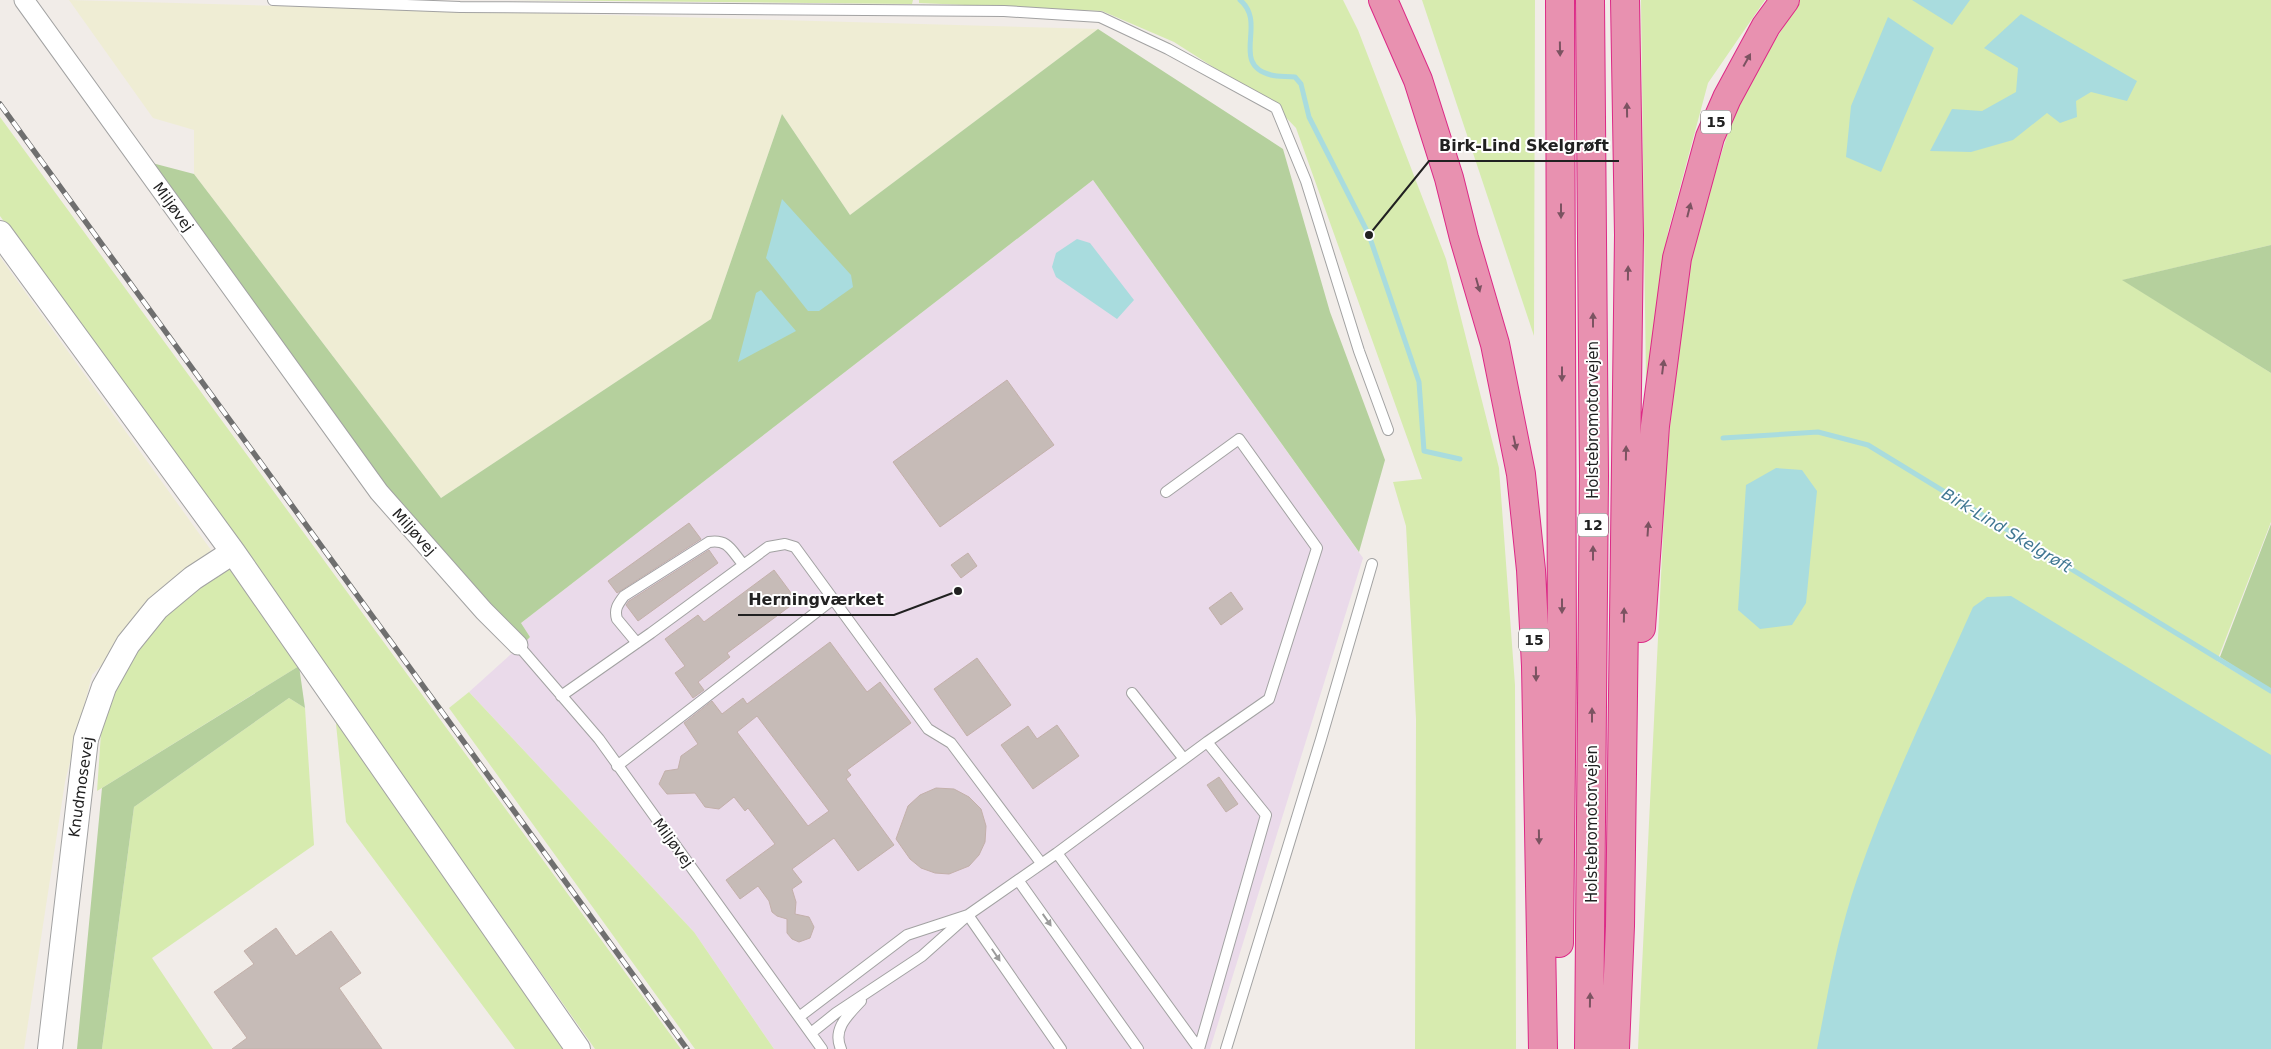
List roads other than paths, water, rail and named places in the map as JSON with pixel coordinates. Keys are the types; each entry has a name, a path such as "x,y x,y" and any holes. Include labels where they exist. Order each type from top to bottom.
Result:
{"highway":[{"path":"1366,0 1407,90 1440,182 1464,238"},
{"name":"15","path":"1383,0 1418,80 1449,178 1464,238 1495,344 1522,474 1531,570 1536,666 1543,1049"},
{"name":"Holstebromotorvejen","path":"1558,1049 1562,666 1560,0"},
{"name":"Holstebromotorvejen","path":"1589,1049 1594,476 1590,0"},
{"path":"1620,926 1629,235 1625,0"},
{"name":"15","path":"1615,1049 1620,926 1632,784 1655,426 1677,258 1710,137 1727,98 1761,34 1785,0"}],"street":[{"name":"Miljøvej","path":"24,0 379,492 484,611 518,645"},
{"path":"0,234 233,552 578,1049"},
{"name":"Knudmosevej","path":"50,1049 86,739 104,687 128,644 157,608 193,578 233,552"}],"lane":[{"path":"273,0 460,7 1004,10 1100,17 1168,49 1276,108 1306,181 1359,351 1388,430"},
{"path":"811,1033 922,956 968,915 1057,853 1207,742 1269,700 1317,548 1238,439 1166,492"},
{"path":"637,642 617,619 615,610 624,596 709,542 716,541 726,544 742,563"},
{"path":"561,696 768,546 785,544 795,547 928,729 951,743 1041,863"},
{"path":"1226,1049 1321,740 1372,564"},
{"path":"617,766 832,600"},
{"name":"Miljøvej","path":"518,645 599,739 822,1049"},
{"path":"1132,693 1184,759"},
{"path":"1199,1049 1266,815 1207,742"},
{"path":"1057,853 1199,1049"},
{"path":"1018,880 1138,1049"},
{"path":"799,1017 907,935 968,915"},
{"path":"968,915 1061,1049"},
{"path":"840,1049 837,1040 841,1024 869,991"}],"water":[{"path":"1912,0 1970,0 1952,25"},
{"path":"2021,14 2137,81 2127,101 2091,92 2076,101 2077,117 2060,123 2047,113 2013,140 1971,152 1930,151 1952,109 1982,111 2016,92 2018,68 1984,48"},
{"path":"1888,17 1934,48 1881,172 1846,157 1851,106"},
{"path":"782,199 851,275 853,287 819,311 808,311 766,258"},
{"path":"1077,239 1090,243 1134,300 1117,319 1056,277 1052,267 1056,253"},
{"path":"761,290 796,331 738,362 756,293"},
{"path":"1776,468 1802,470 1817,491 1806,603 1792,625 1760,629 1738,610 1746,485"},
{"path":"2011,596 2271,755 2271,1049 1817,1049 1834,963 1850,900 1897,776 1973,607 1987,597"}],"waterway":[{"name":"Birk-Lind Skelgrøft","path":"1240,0 1248,9 1251,20 1250,52 1252,62 1259,70 1274,76 1295,77 1301,84 1309,117 1369,235 1419,382 1424,451 1460,459"},
{"name":"Birk-Lind Skelgrøft","path":"1723,438 1818,432 1868,445 2271,691"}],"railway":[{"path":"0,104 687,1049"}],"place":[{"name":"Birk-Lind Skelgrøft","path":"1369,235"},
{"name":"Herningværket","path":"958,591"}]}
